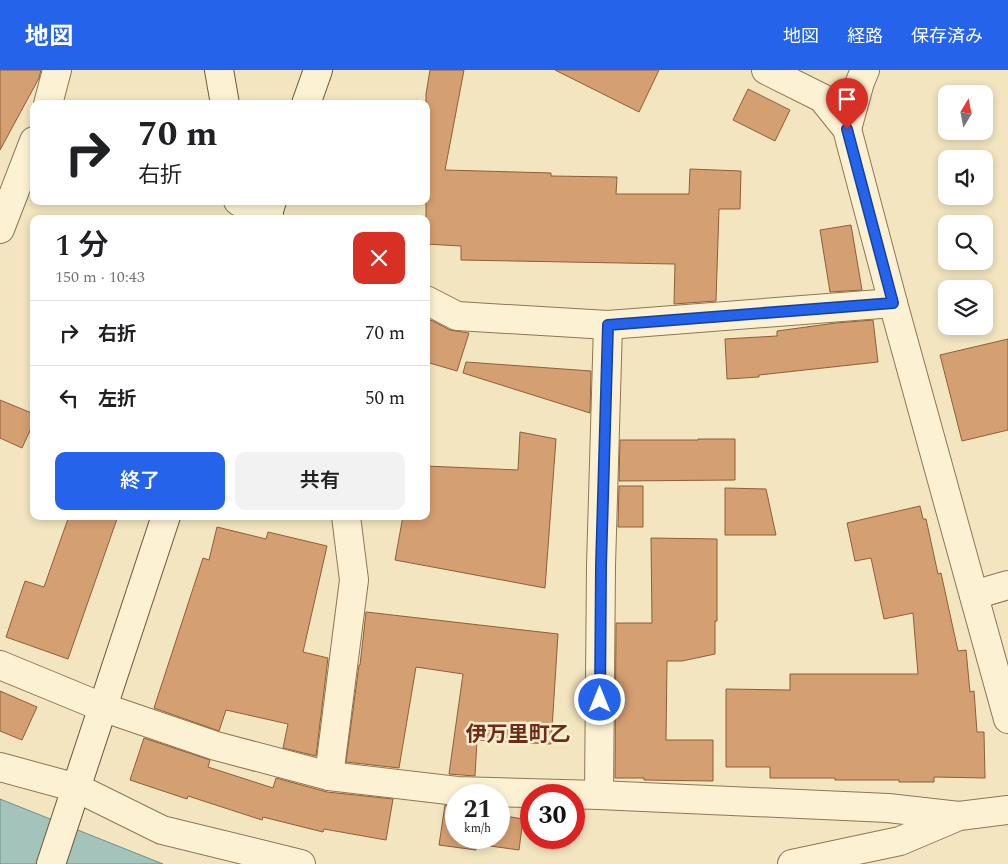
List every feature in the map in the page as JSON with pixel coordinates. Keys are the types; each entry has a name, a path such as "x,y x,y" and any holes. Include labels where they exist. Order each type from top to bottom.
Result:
{"street":[{"path":"52,100 57,70"},
{"path":"218,70 224,100"},
{"path":"307,100 318,70"},
{"path":"766,70 822,98 847,129 1008,719"},
{"path":"847,129 865,70"},
{"path":"0,228 30,151"},
{"path":"250,205 267,211"},
{"path":"430,302 457,316 608,325 893,303"},
{"path":"600,795 601,566 608,325"},
{"path":"51,864 165,520"},
{"path":"330,776 354,580 346,520"},
{"path":"974,595 1008,584"},
{"path":"0,665 102,707 216,746 330,776 456,791 600,795 888,808 959,816 1008,810"},
{"path":"0,767 77,788 162,830 301,864"},
{"path":"792,864 900,841 959,816"}],"water":[{"path":"0,799 163,864 0,864"}],"building":[{"path":"0,70 41,70 39,78 0,150"},
{"path":"430,70 464,70 445,170 551,173 551,176 617,177 616,194 689,194 690,169 741,171 740,209 719,209 716,301 674,304 675,264 461,260 461,246 430,244 430,215 426,215 426,205 430,205 430,100 426,100"},
{"path":"555,70 659,70 639,112"},
{"path":"748,89 790,110 775,141 733,120"},
{"path":"851,225 862,290 830,292 820,230"},
{"path":"430,320 450,330 469,333 457,371 430,363"},
{"path":"873,320 878,362 759,375 759,377 727,379 725,339 777,336 777,331"},
{"path":"1008,339 1008,430 962,441 940,355"},
{"path":"466,362 591,371 590,413 463,373"},
{"path":"0,400 30,412 30,431 22,448 0,438"},
{"path":"520,432 556,439 545,588 395,560 402,520 430,520 430,466 518,470"},
{"path":"735,439 735,480 619,481 620,440"},
{"path":"619,486 643,486 643,527 618,527"},
{"path":"725,488 766,489 776,535 725,535"},
{"path":"920,506 923,519 926,519 938,574 941,573 958,651 966,650 970,692 974,691 977,732 984,732 985,778 934,777 934,782 899,782 899,780 835,780 835,778 770,778 770,767 726,767 726,689 790,690 790,674 918,674 913,613 884,619 871,558 855,561 847,523"},
{"path":"68,520 117,520 68,659 6,637 25,581 44,587"},
{"path":"217,527 266,539 268,532 327,546 303,652 328,658 316,756 283,748 288,724 226,710 219,731 154,708 203,558 209,560"},
{"path":"651,538 717,539 715,654 682,661 667,661 666,740 713,740 713,781 615,778 616,623 652,623"},
{"path":"366,612 558,634 551,744 477,740 475,776 449,774 463,674 416,667 399,768 346,762"},
{"path":"0,691 37,707 22,740 0,731"},
{"path":"144,738 210,760 208,767 273,788 276,778 327,792 393,799 386,840 324,829 323,832 263,817 262,820 188,796 187,799 130,780"},
{"path":"445,805 445,846 439,845"},
{"path":"510,817 520,818 519,850 510,849"}],"district":[{"name":"伊万里町乙","path":"518,735"}],"route":[{"path":"600,700 601,566 608,325 893,303 847,129"}]}
